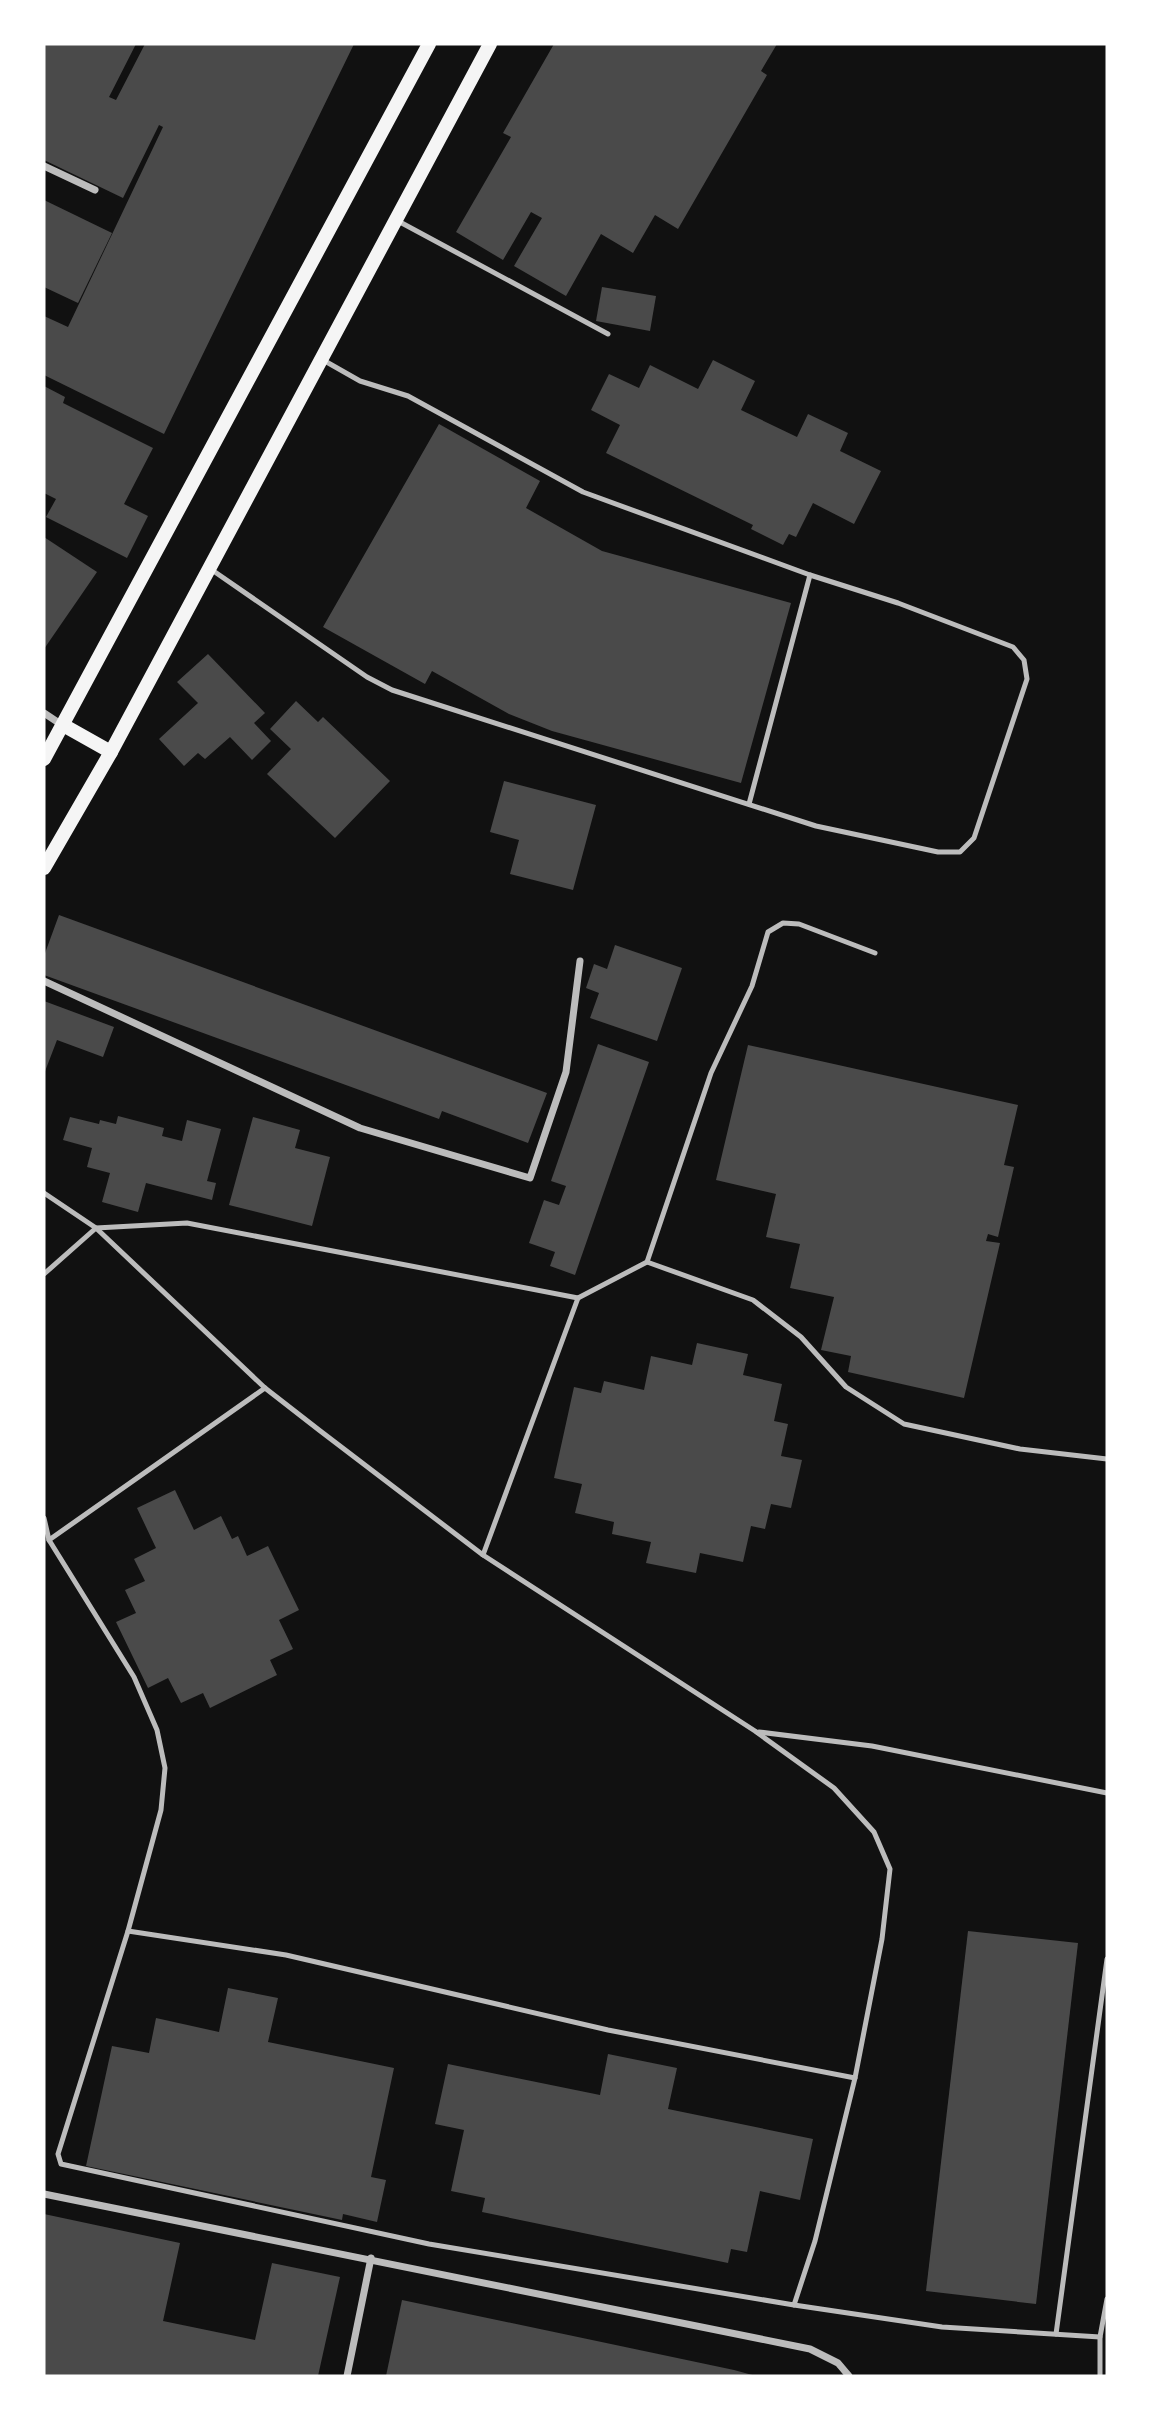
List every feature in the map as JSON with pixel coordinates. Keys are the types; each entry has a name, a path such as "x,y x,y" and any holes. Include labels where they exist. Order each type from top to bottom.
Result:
{"main road":[{"path":"44,759 429,44"},
{"path":"44,868 111,752 490,44"},
{"path":"63,725 111,752"}],"street":[{"path":"44,166 95,190"},
{"path":"44,713 63,725"},
{"path":"44,981 360,1128 530,1178 566,1072 580,961"},
{"path":"44,2194 371,2258 810,2349 838,2362 849,2376"},
{"path":"348,2376 371,2258"}],"lane":[{"path":"396,219 608,334"},
{"path":"209,568 367,677 392,690 749,804 859,835 937,852 960,852 975,838 1027,679 1024,660 1013,647 898,603 810,575 583,492 408,396 360,381 321,359"},
{"path":"749,804 810,575"},
{"path":"44,1274 96,1228 187,1223 578,1298 648,1262 711,1073 752,986 768,932 783,923 799,924 874,953"},
{"path":"44,1193 96,1228 265,1388 483,1555 755,1731 834,1788 874,1832 890,1869 882,1939 855,2078 815,2241 794,2305"},
{"path":"648,1262 753,1300 801,1336 846,1387 904,1423 1020,1450 1107,1459"},
{"path":"483,1555 578,1298"},
{"path":"48,1540 265,1388"},
{"path":"44,1517 48,1540 134,1677 157,1730 165,1768 161,1810 128,1931 58,2154 61,2164 429,2244 794,2305 942,2327 1100,2337"},
{"path":"755,1731 872,1746 1107,1793"},
{"path":"128,1931 286,1955 608,2030 855,2078"},
{"path":"1056,2334 1107,1959"},
{"path":"1100,2376 1100,2337 1107,2299"}],"building":[{"path":"44,44 136,44 109,97 116,100 145,44 354,44 164,434 44,375 44,316 68,327 163,127 159,125 123,198 44,160"},
{"path":"554,44 777,44 761,71 767,75 678,229 655,215 633,253 601,234 566,296 514,266 542,218 531,212 503,260 456,232 511,137 503,133"},
{"path":"44,200 112,233 78,303 44,287"},
{"path":"602,287 656,296 650,331 596,321"},
{"path":"713,360 755,381 741,410 797,437 808,414 848,433 840,451 881,471 854,524 813,503 796,537 789,534 783,545 751,529 753,525 606,453 620,425 591,410 609,374 639,388 650,365 698,389"},
{"path":"44,386 65,397 63,403 153,448 124,504 148,516 127,558 46,517 56,499 44,493"},
{"path":"439,424 540,481 526,508 602,551 791,603 741,783 552,731 509,714 432,671 425,684 323,627"},
{"path":"44,537 97,572 44,649"},
{"path":"208,654 265,713 254,723 271,741 252,760 230,737 205,759 198,753 184,766 159,739 198,703 177,682"},
{"path":"296,701 318,722 323,717 390,781 335,838 267,774 291,749 270,729"},
{"path":"504,781 596,805 573,890 510,874 519,840 490,832"},
{"path":"59,915 547,1093 528,1143 442,1111 439,1119 44,975 44,956"},
{"path":"615,945 682,968 657,1041 590,1018 599,993 586,988 594,964 607,969"},
{"path":"44,1001 114,1027 103,1057 57,1040 44,1074"},
{"path":"598,1044 649,1062 575,1275 550,1266 555,1252 529,1243 544,1200 559,1205 566,1186 551,1181"},
{"path":"748,1045 1018,1105 1004,1165 1014,1167 998,1237 988,1234 986,1241 1000,1243 964,1398 848,1372 851,1356 821,1350 834,1297 790,1288 800,1244 766,1237 776,1194 716,1180"},
{"path":"118,1116 164,1128 162,1136 182,1141 187,1120 221,1129 207,1181 216,1183 212,1200 146,1183 138,1212 102,1202 110,1173 87,1167 92,1148 63,1140 70,1117 99,1124 100,1120 116,1124"},
{"path":"253,1117 300,1130 295,1148 330,1157 312,1226 229,1205"},
{"path":"697,1343 748,1354 743,1375 782,1384 774,1421 788,1424 781,1456 802,1460 791,1508 771,1504 765,1529 751,1526 743,1562 700,1553 696,1573 646,1563 651,1542 612,1534 614,1522 575,1513 582,1484 554,1478 574,1387 601,1393 604,1381 644,1390 651,1356 692,1365"},
{"path":"175,1490 194,1530 221,1516 232,1539 238,1536 247,1556 268,1546 299,1610 279,1620 293,1649 270,1660 277,1675 210,1708 203,1693 181,1703 168,1678 148,1688 116,1622 136,1613 125,1590 145,1581 134,1559 156,1548 137,1508"},
{"path":"968,1931 1078,1943 1036,2304 926,2291"},
{"path":"228,1988 278,1998 268,2042 394,2068 371,2177 386,2180 377,2222 343,2214 342,2220 86,2166 112,2046 149,2053 156,2018 219,2032"},
{"path":"608,2054 677,2068 668,2109 813,2139 800,2200 760,2191 747,2252 731,2249 728,2263 482,2212 485,2198 451,2191 464,2130 435,2124 448,2064 600,2095"},
{"path":"44,2214 180,2243 163,2321 255,2340 272,2263 340,2277 318,2376 44,2376"},
{"path":"402,2300 734,2370 756,2376 386,2376"}]}
